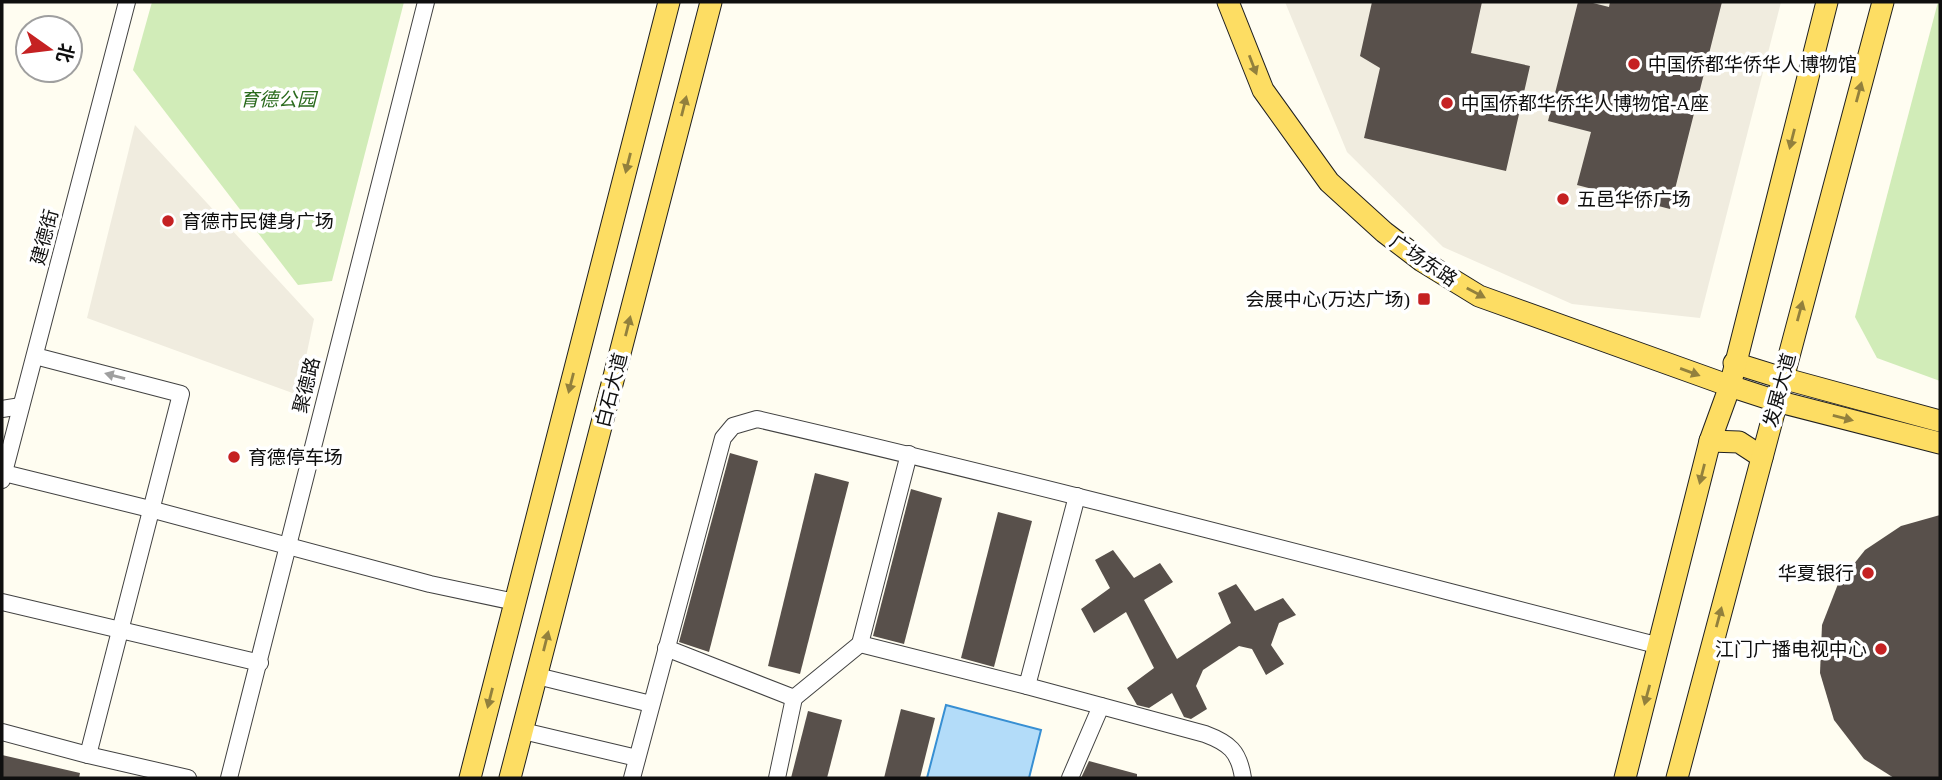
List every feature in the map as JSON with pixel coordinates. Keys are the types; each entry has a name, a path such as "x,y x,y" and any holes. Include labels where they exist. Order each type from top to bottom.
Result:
{"main road":[{"name":"白石大道","path":"470,778 669,2"},
{"name":"白石大道","path":"510,778 711,2"},
{"name":"广场东路","path":"1228,2 1263,90 1329,182 1384,232 1422,261 1479,296 1730,386 1776,401 1940,443"},
{"path":"1625,778 1710,441 1730,386 1827,2"},
{"name":"发展大道","path":"1677,778 1883,2"},
{"path":"1734,363 1940,421"},
{"path":"1710,441 1739,442 1762,457"}],"street":[{"name":"建德街","path":"3,478 127,2"},
{"name":"聚德路","path":"229,778 426,2"},
{"path":"35,356 181,394 89,755"},
{"path":"2,409 20,406"},
{"path":"632,778 723,438 733,426 757,419 1077,496 1660,646"},
{"path":"776,778 794,698 860,644 909,454"},
{"path":"3,478 150,509 430,584 515,602"},
{"path":"1027,686 1077,496"},
{"path":"2,602 260,663"},
{"path":"860,644 1205,734 1229,745 1237,758 1242,778"},
{"path":"666,648 794,698"},
{"path":"537,676 652,704"},
{"path":"1070,778 1101,706"},
{"path":"523,731 637,758"},
{"path":"2,732 188,778"}],"green space":[{"name":"育德公园","path":"152,2 404,2 332,281 298,285 133,70"},
{"path":"1938,2 1940,381 1877,358 1855,317"}],"shaded area":[{"name":"五邑华侨广场","path":"1285,2 1781,2 1700,318 1572,304 1443,247 1347,152"},
{"name":"育德市民健身广场","path":"135,125 314,319 298,395 87,318"}],"water":[{"path":"946,705 1041,730 1029,778 927,778"}],"building":[{"name":"中国侨都华侨华人博物馆-A座","path":"1372,2 1482,2 1471,53 1530,66 1506,171 1364,138 1380,68 1360,56"},
{"name":"中国侨都华侨华人博物馆","path":"1578,2 1609,7 1610,2 1722,2 1670,209 1577,185 1591,132 1548,121"},
{"path":"730,453 758,461 709,652 679,642"},
{"path":"815,473 849,482 800,674 768,666"},
{"path":"911,489 942,498 904,644 873,636"},
{"path":"998,512 1032,521 994,667 961,658"},
{"name":"江门广播电视中心","path":"1940,515 1940,778 1894,778 1864,759 1834,720 1820,673 1822,625 1838,584 1865,550 1901,526"},
{"path":"1113,550 1134,578 1160,563 1173,582 1144,600 1177,659 1231,623 1218,593 1236,584 1255,611 1283,598 1296,615 1279,623 1271,645 1284,664 1266,675 1252,649 1239,646 1203,670 1196,686 1207,709 1191,719 1184,717 1172,693 1149,708 1137,705 1127,688 1154,668 1126,612 1094,633 1081,609 1110,588 1095,560"},
{"path":"901,709 935,718 920,778 884,778"},
{"path":"808,711 842,720 827,778 791,778"},
{"path":"2,755 80,773 79,778 2,778"},
{"path":"1089,761 1137,774 1137,778 1081,778"}],"place":[{"name":"中国侨都华侨华人博物馆","path":"1634,64"},
{"name":"中国侨都华侨华人博物馆-A座","path":"1447,103"},
{"name":"五邑华侨广场","path":"1563,199"},
{"name":"育德市民健身广场","path":"168,221"},
{"name":"会展中心(万达广场)","path":"1424,299"},
{"name":"育德停车场","path":"234,457"},
{"name":"华夏银行","path":"1868,573"},
{"name":"江门广播电视中心","path":"1881,649"}]}
